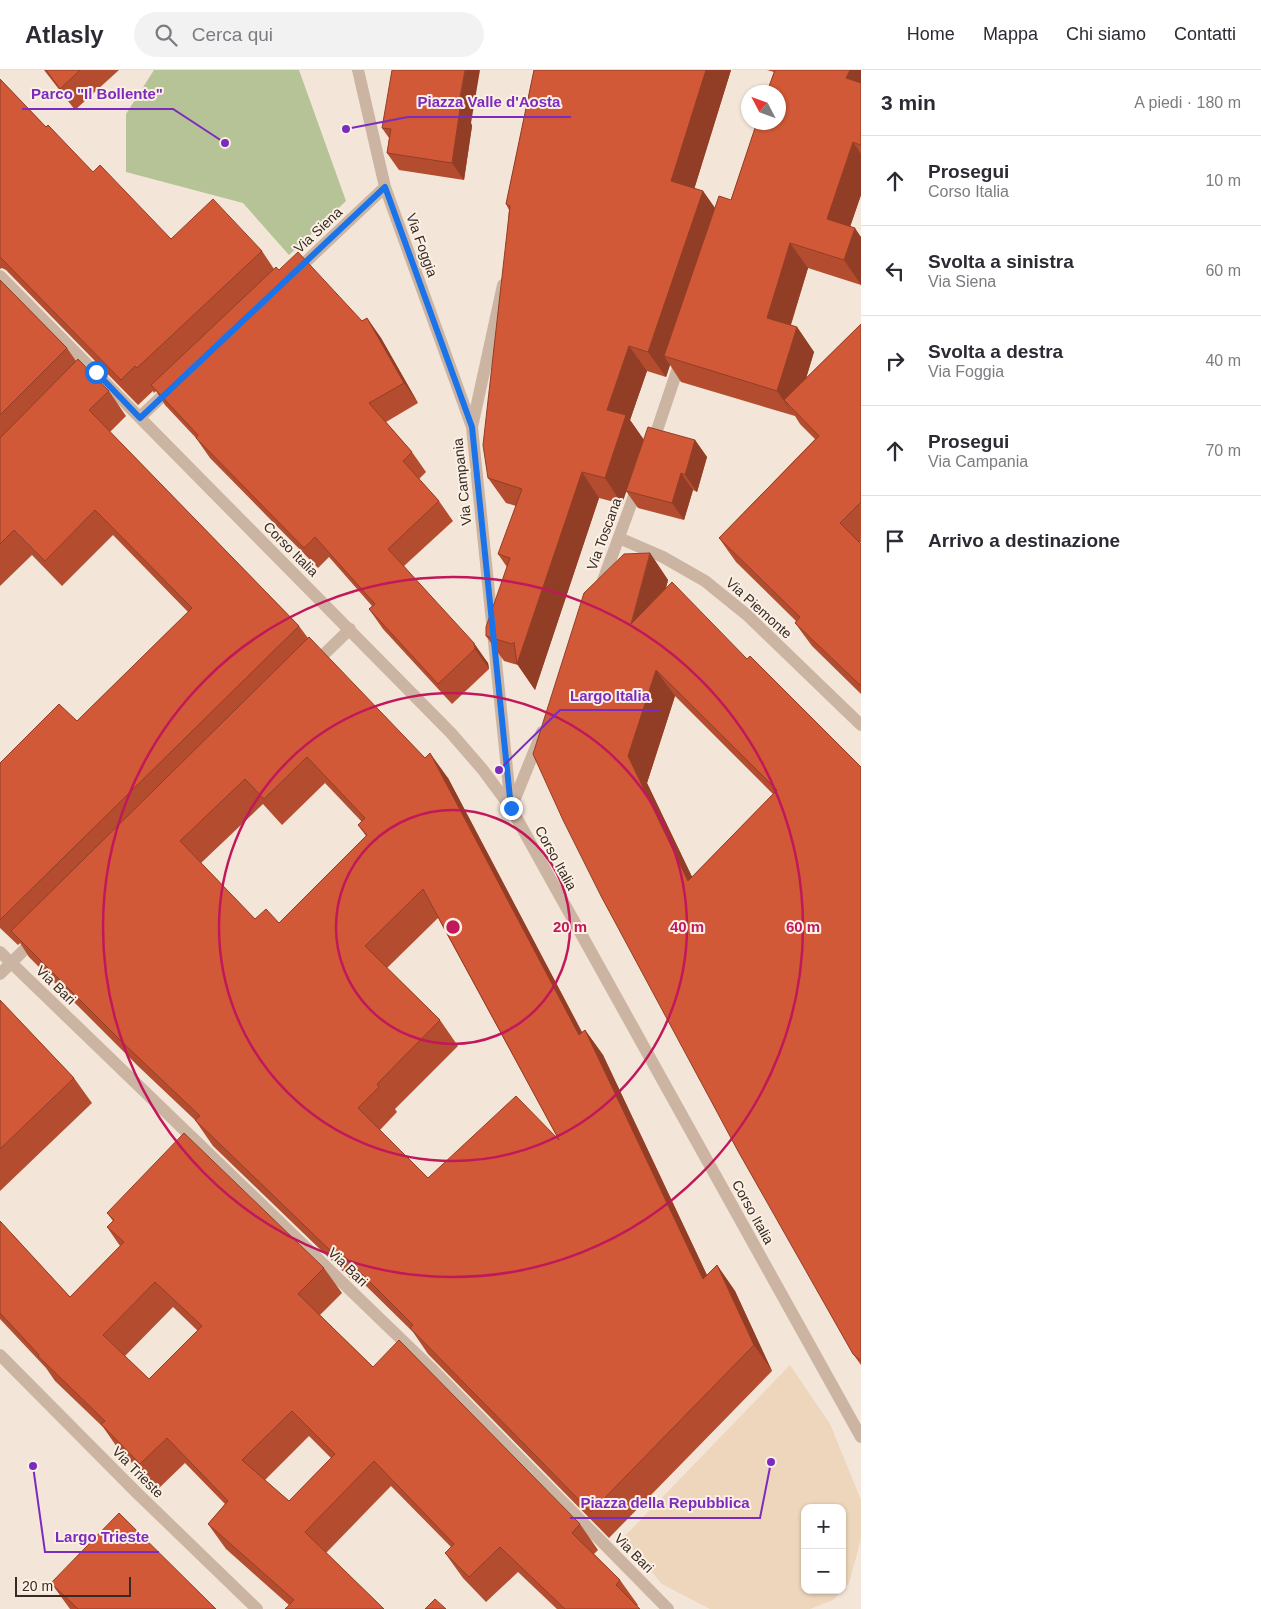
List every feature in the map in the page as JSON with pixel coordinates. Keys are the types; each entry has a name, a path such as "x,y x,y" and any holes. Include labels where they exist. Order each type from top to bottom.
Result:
{"street":[{"name":"Via Foggia","path":"358,70 385,187 472,427"},
{"name":"Via Siena","path":"288,278 385,187"},
{"name":"Via Campania","path":"506,272 472,427 511,808"},
{"name":"Corso Italia","path":"0,276 92,375 140,418 452,733 483,770 511,808 861,1438"},
{"path":"648,454 686,343"},
{"path":"140,418 182,378"},
{"name":"Via Toscana","path":"596,599 642,472"},
{"name":"Via Piemonte","path":"619,538 663,557 705,581 747,615 861,725"},
{"path":"308,671 350,629"},
{"path":"511,808 548,717"},
{"path":"0,974 46,928"},
{"name":"Via Bari","path":"0,952 431,1368 668,1609"},
{"name":"Via Trieste","path":"0,1355 136,1492 257,1609"}],"green space":[{"path":"154,70 299,70 346,201 289,255 243,203 126,172 126,114"}],"shaded area":[{"path":"790,1365 830,1424 861,1500 861,1539 849,1583 846,1586 846,1504 801,1504 801,1594 839,1594 833,1600 810,1609 710,1609 662,1584 623,1538"}],"building":[{"path":"46,70 80,70 60,89"},
{"path":"392,70 465,70 458,108 460,109 452,163 387,153 391,129 382,128"},
{"path":"534,70 706,70 671,181 703,191 648,352 629,346 607,410 626,415 605,478 582,472 517,664 514,642 512,644 486,636 486,627 510,558 498,554 522,489 488,478 483,445 510,206 506,204"},
{"path":"775,70 850,70 846,78 861,83 861,143 860,145 853,142 827,219 855,228 844,260 790,243 767,318 797,327 777,391 664,356 719,196 731,200 754,130 786,130 786,85 770,85"},
{"path":"0,79 93,172 100,165 171,239 213,199 262,251 137,368 135,366 121,380 0,257"},
{"path":"298,252 362,321 367,318 404,383 369,403 412,452 403,461 439,501 388,549 474,643 475,649 438,684 369,609 375,604 315,537 304,548 196,438 198,435 151,385 276,267 279,270"},
{"path":"0,280 67,348 0,415"},
{"path":"861,324 861,502 840,523 861,544 861,686 795,623 800,617 719,538 819,436 784,400"},
{"path":"78,359 109,391 89,410 299,626 0,920 0,763 59,704 77,721 192,608 95,510 45,561 14,530 0,544 0,438"},
{"path":"648,427 695,440 685,475 681,473 672,503 626,491"},
{"path":"650,553 631,624 672,582 747,659 750,656 861,767 861,1361 853,1354 738,1151 601,896 533,754 584,593 624,554","holes":["656,670 777,790 688,881 628,756"]},
{"path":"309,637 425,758 430,753 579,1035 585,1030 703,1279 717,1265 754,1345 591,1512 410,1328 413,1325 340,1252 336,1256 195,1120 200,1116 121,1041 11,931","holes":["307,757 365,818 358,825 367,835 279,923 266,909 255,919 180,841 245,779 264,799","423,889 559,1140 516,1096 428,1178 358,1108 379,1087 377,1084 440,1020 365,946"]},
{"path":"0,1000 74,1078 0,1149"},
{"path":"184,1133 324,1268 298,1294 373,1367 399,1340 580,1524 572,1533 620,1580 616,1585 640,1609 565,1609 500,1547 469,1577 445,1553 454,1544 374,1461 305,1532 384,1609 285,1609 294,1600 208,1524 228,1501 167,1438 140,1464 101,1424 105,1421 38,1356 0,1313 0,1221 70,1297 124,1242 107,1227 114,1220 107,1213","holes":["155,1282 202,1326 149,1379 103,1335","292,1411 335,1454 289,1501 242,1460"]},
{"path":"119,1513 216,1609 78,1609 51,1583"},
{"path":"435,1599 446,1609 425,1609"}],"place":[{"name":"Piazza Valle d'Aosta","path":"346,129"},
{"name":"Parco \"Il Bollente\"","path":"225,143"},
{"name":"Largo Italia","path":"499,770"},
{"name":"Piazza della Repubblica","path":"771,1462"},
{"name":"Largo Trieste","path":"33,1466"}],"route":[{"path":"96,372 140,418 385,187 472,427 511,808"}]}
